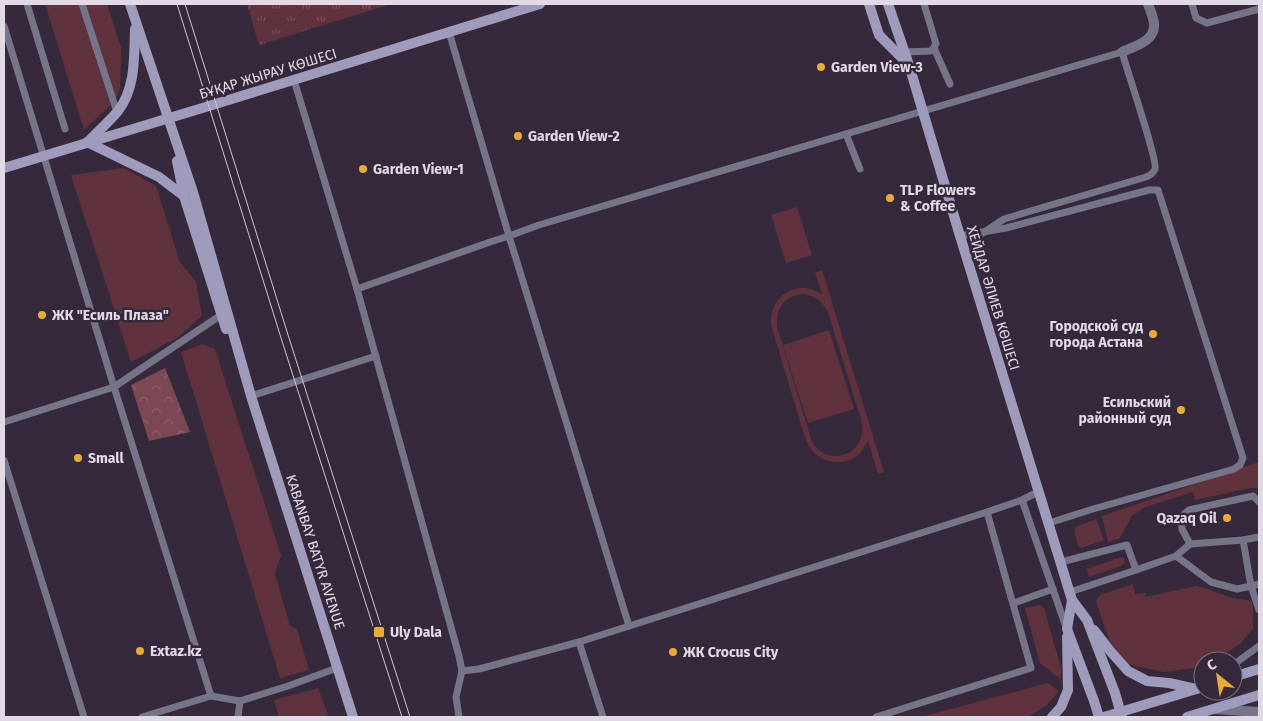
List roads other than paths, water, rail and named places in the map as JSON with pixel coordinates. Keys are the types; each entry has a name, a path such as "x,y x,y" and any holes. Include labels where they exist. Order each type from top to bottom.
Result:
{"main road":[{"name":"KABANBAY BATYR AVENUE","path":"130,4 193,192 251,396 353,717"},
{"name":"БҰҚАР ЖЫРАУ КӨШЕСІ","path":"4,168 540,4"},
{"path":"868,4 879,35 909,65"},
{"name":"ХЕЙДАР ӘЛИЕВ КӨШЕСІ","path":"890,6 1071,596 1087,620 1121,715"},
{"path":"136,23 134,72 127,95 119,110 87,142 159,176 184,196"},
{"name":"KABANBAY BATYR AVENUE","path":"168,118 184,196 232,350 251,396"},
{"name":"ХЕЙДАР ӘЛИЕВ КӨШЕСІ","path":"1052,717 1061,707 1068,690 1067,629 1071,596"},
{"path":"1087,620 1128,671 1147,681 1193,686"},
{"path":"1067,629 1099,717"},
{"path":"1243,674 1259,669"},
{"path":"1104,717 1121,715 1193,690"},
{"path":"1187,717 1259,695"}],"street":[{"path":"1122,52 1147,40 1154,31 1154,22 1148,4"},
{"path":"1213,709 1259,712"}],"lane":[{"path":"27,4 65,129"},
{"path":"82,4 116,108"},
{"path":"924,4 936,44 934,48 950,84"},
{"path":"1192,4 1196,18 1207,23 1259,9"},
{"path":"4,26 211,696"},
{"path":"449,32 509,236 629,626"},
{"path":"904,52 931,51 934,48"},
{"path":"358,289 558,220 1122,52 1149,141 1155,170 1146,176 1004,219 983,233"},
{"path":"294,80 358,289 459,656 462,670 456,697 459,717"},
{"path":"846,134 860,170"},
{"path":"960,236 983,233 1149,190 1158,190 1243,458 1240,465 1234,469 1050,523"},
{"path":"4,422 114,387 221,315"},
{"path":"251,396 376,356"},
{"path":"4,460 84,717"},
{"path":"462,670 479,669 579,642 987,512 1022,500 1038,492"},
{"path":"1190,544 1182,529 1181,517 1189,510 1253,496 1259,502"},
{"path":"1022,500 1067,629"},
{"path":"876,717 1031,668 987,512"},
{"path":"1071,596 1176,556 1190,544 1259,537"},
{"path":"1243,540 1255,585 1259,610"},
{"path":"1061,562 1127,545 1136,570"},
{"path":"1176,556 1212,582 1237,589 1255,585"},
{"path":"1014,603 1053,589"},
{"path":"579,642 603,717"},
{"path":"1243,658 1259,646"},
{"path":"142,717 211,696 240,701 337,668"},
{"path":"238,717 240,701"}],"tram line":[{"path":"177,4 402,717"},
{"path":"185,4 410,717"}],"place":[{"name":"Garden View-3","path":"821,67"},
{"name":"Garden View-2","path":"518,136"},
{"name":"Garden View-1","path":"363,169"},
{"name":"TLP Flowers & Coffee","path":"890,198"},
{"name":"ЖК \"Есиль Плаза\"","path":"42,315"},
{"name":"Городской суд города Астана","path":"1153,334"},
{"name":"Есильский районный суд","path":"1181,410"},
{"name":"Small","path":"78,458"},
{"name":"Qazaq Oil","path":"1227,518"},
{"name":"Uly Dala","path":"379,632"},
{"name":"Extaz.kz","path":"140,651"},
{"name":"ЖК Crocus City","path":"673,652"}]}
